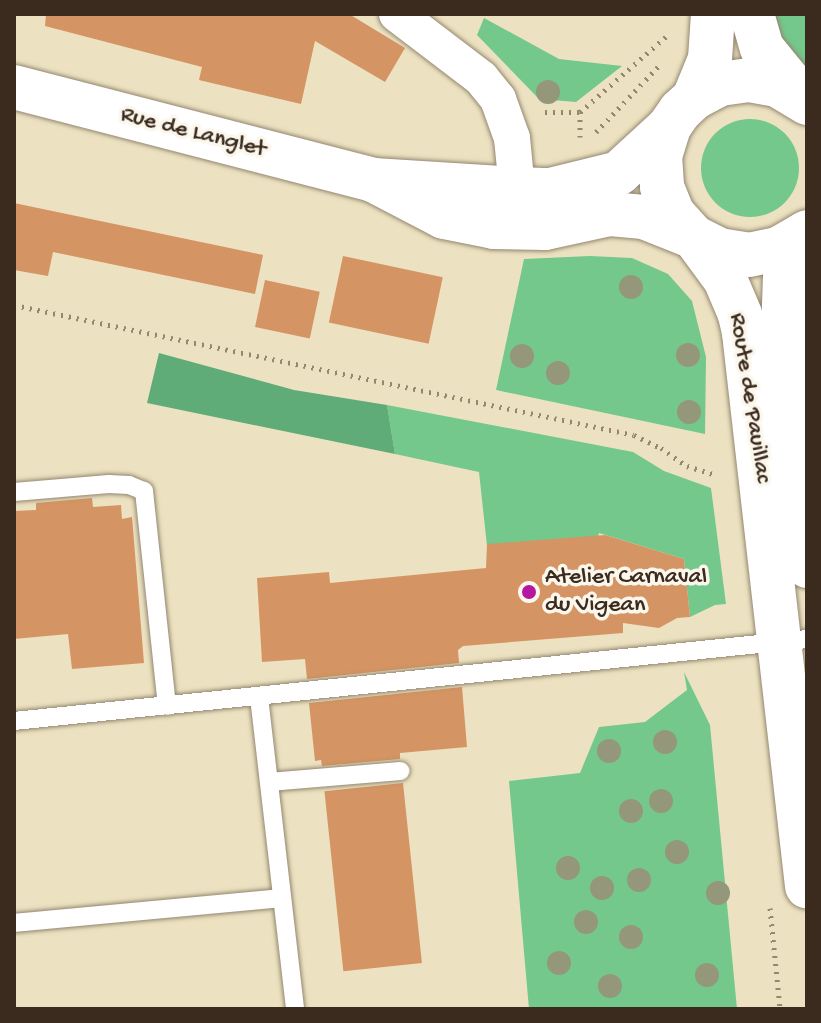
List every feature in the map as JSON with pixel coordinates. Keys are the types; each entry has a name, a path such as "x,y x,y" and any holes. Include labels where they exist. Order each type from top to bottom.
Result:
{"main road":[{"path":"682,112 710,59 713,14"},
{"path":"752,14 762,48 806,101"},
{"path":"682,112 720,84 749,80 777,85 806,101"},
{"name":"Rue de Langlet","path":"14,87 373,180 517,189 550,190 619,173 682,112"},
{"name":"Route de Pauillac","path":"682,112 660,156 662,187 673,214 725,279 740,315 762,474 792,522 807,566"},
{"name":"Rue de Langlet","path":"373,180 444,217 494,227 545,228 623,213 644,217 719,250 749,255 778,249 806,233"},
{"name":"Route de Pauillac","path":"788,889 793,640 784,312 785,276 806,233"}],"street":[{"path":"397,14 481,78 498,99 512,138 517,189"}],"lane":[{"path":"14,492 109,484 129,485 144,491 167,706"},
{"path":"14,721 793,640"},
{"path":"259,697 295,1009"},
{"path":"269,782 401,771"},
{"path":"14,923 282,898"}],"path":[{"path":"14,305 634,435 687,466 707,473 737,477 762,474"},
{"path":"780,1009 788,889"}],"green space":[{"path":"764,14 807,14 807,68 782,42"},
{"path":"484,18 559,59 622,66 576,102 539,99 477,35"},
{"path":"750,119 769,123 784,134 795,149 799,168 795,187 784,202 769,213 750,217 731,213 716,202 705,187 701,168 705,149 716,134 731,123"},
{"path":"632,258 668,274 692,301 706,357 705,434 496,390 524,259"},
{"path":"159,353 294,390 387,405 395,454 147,403"},
{"path":"387,405 633,452 664,471 711,488 726,604 715,605 690,617 684,559 599,533 597,542 487,546 479,472 395,454"},
{"path":"684,672 710,725 737,1009 529,1009 509,781 580,773 599,727 645,722 687,690"}],"building":[{"path":"46,14 349,14 405,48 385,82 315,41 301,104 199,80 202,67 45,26"},
{"path":"14,203 263,255 255,294 53,252 48,276 14,270"},
{"path":"343,256 443,277 429,344 329,323"},
{"path":"265,280 320,292 310,339 255,327"},
{"path":"92,498 93,507 121,505 122,519 132,517 144,663 72,669 68,634 14,639 14,511 36,510 36,503"},
{"path":"605,535 684,559 690,617 677,618 659,628 623,623 623,633 463,646 458,650 459,663 307,679 305,659 262,662 257,578 329,572 330,583 486,568 487,544"},
{"path":"462,687 467,747 400,753 400,759 322,766 321,760 315,761 309,703"},
{"path":"403,783 422,963 343,971 324,791"}],"place":[{"name":"Atelier Carnaval du Vigean","path":"529,592"}]}
